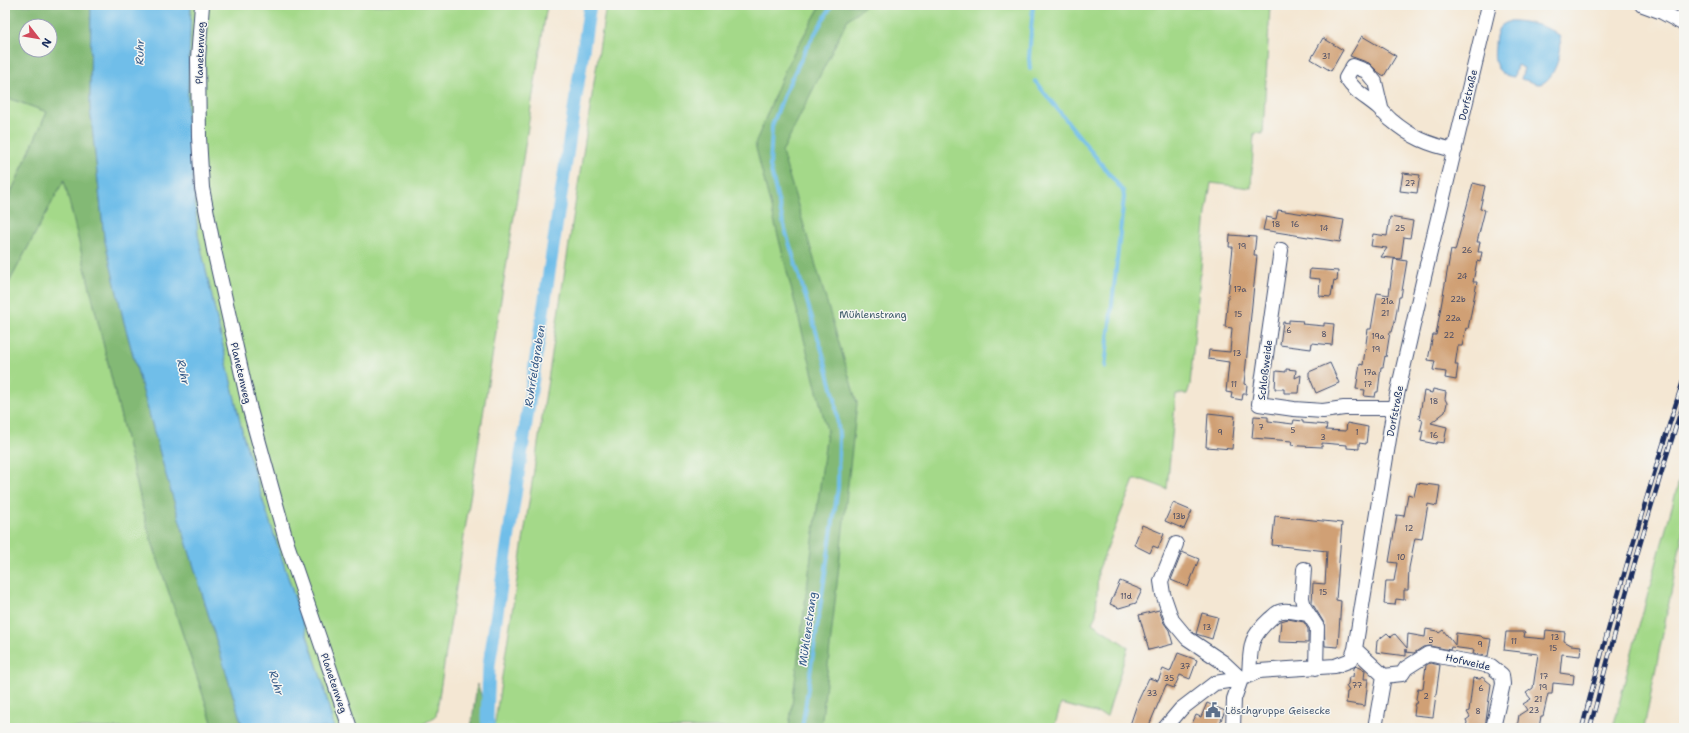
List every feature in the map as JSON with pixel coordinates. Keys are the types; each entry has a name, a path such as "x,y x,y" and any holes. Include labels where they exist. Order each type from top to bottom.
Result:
{"street":[{"name":"Planetenweg","path":"202,5 198,59 199,137 202,188 214,250 250,410 287,544 350,728"},
{"name":"Dorfstraße","path":"1355,649 1394,408 1489,5"},
{"path":"1643,5 1662,12 1684,24"},
{"path":"1382,112 1390,120 1415,138 1437,147 1455,150"},
{"name":"Schloßweide","path":"1281,250 1259,404 1323,411 1344,408 1394,408"},
{"path":"1176,544 1161,581 1163,594 1172,620 1187,638 1245,677"},
{"path":"1304,569 1302,598 1304,607 1314,620 1317,627 1316,668"},
{"path":"1232,728 1234,699 1245,677 1253,638 1258,630 1277,612 1283,611 1308,614"},
{"path":"1165,728 1181,709 1216,683 1245,677 1258,671 1336,666 1351,660 1355,649 1384,676 1375,728"},
{"name":"Hofweide","path":"1384,676 1402,674 1406,668 1428,654 1492,666 1502,674 1503,684 1493,728"}],"green space":[{"path":"6,5 91,5 90,107 104,237 124,322 166,475 243,728 214,728 148,530 64,180 5,290 5,206 47,112 5,97"},
{"path":"191,5 547,5 436,716 417,728 334,728 323,684 262,498 243,435 198,235 187,118"},
{"name":"Mühlenstrang","path":"606,5 1270,6 1263,134 1254,133 1251,188 1211,183 1206,213 1190,385 1187,394 1176,394 1167,489 1143,480 1134,480 1098,571 1096,615 1092,623 1128,647 1107,716 1061,704 1054,728 494,728"},
{"path":"821,5 866,5 848,19 782,152 857,403 821,728 789,728 827,431 755,144 786,67"},
{"path":"5,97 47,112 5,206"},
{"path":"64,179 148,530 214,728 5,728 5,290"},
{"path":"1684,463 1684,527 1644,728 1613,728 1633,648"},
{"path":"477,684 493,727 494,728 471,728"}],"water":[{"name":"Ruhr","path":"91,5 191,5 187,118 198,235 243,435 323,684 334,728 243,728 166,475 124,322 104,237 90,107"},
{"path":"1510,21 1529,23 1544,27 1559,36 1561,48 1557,63 1554,71 1544,82 1537,84 1521,79 1524,68 1517,65 1514,77 1503,74 1497,67 1495,63 1496,34 1500,27"}],"building":[{"path":"1362,36 1396,56 1384,76 1369,63 1350,56"},
{"path":"1323,38 1343,50 1331,71 1311,59"},
{"path":"1403,173 1420,175 1417,193 1400,191"},
{"path":"1473,183 1485,186 1480,209 1485,210 1477,242 1480,242 1478,252 1482,252 1480,262 1477,261 1473,282 1477,282 1468,329 1466,328 1462,346 1458,346 1455,365 1458,365 1456,380 1445,378 1446,372 1433,370 1435,361 1428,360 1433,335 1436,335 1451,250 1455,251"},
{"path":"1278,210 1344,220 1340,242 1263,230 1266,217 1276,219"},
{"path":"1390,217 1413,221 1410,238 1404,237 1401,259 1381,257 1387,248 1371,246 1373,234 1387,236"},
{"path":"1230,235 1256,237 1254,255 1257,255 1244,384 1247,385 1246,394 1243,394 1242,400 1231,398 1232,393 1226,392 1229,362 1208,359 1209,350 1230,352 1232,328 1225,327 1233,247 1229,247"},
{"path":"1394,259 1407,261 1401,297 1399,297 1392,332 1390,332 1386,357 1385,356 1383,367 1381,367 1378,392 1376,392 1375,397 1364,396 1365,390 1356,389 1360,364 1363,365 1368,329 1371,329 1377,293 1389,295"},
{"path":"1310,269 1338,271 1337,281 1334,280 1331,297 1319,296 1320,279 1309,278"},
{"path":"1289,320 1303,321 1302,324 1324,326 1324,323 1334,324 1332,345 1312,343 1311,349 1280,345 1283,322 1289,323"},
{"path":"1330,363 1339,383 1316,393 1309,376 1309,372"},
{"path":"1286,369 1296,370 1295,378 1301,375 1299,393 1284,393 1284,389 1275,389 1276,371 1286,372"},
{"path":"1433,389 1446,392 1445,399 1447,403 1445,412 1431,423 1447,427 1444,443 1437,442 1436,444 1421,441 1423,430 1420,432 1423,420 1419,419 1424,391 1432,393"},
{"path":"1208,413 1235,416 1232,449 1206,447"},
{"path":"1254,416 1268,417 1268,421 1293,424 1294,420 1303,421 1303,423 1327,425 1326,430 1346,431 1347,423 1368,427 1366,444 1359,443 1359,449 1347,448 1347,445 1322,443 1322,447 1300,446 1291,445 1292,441 1252,438"},
{"path":"1417,483 1440,486 1437,506 1428,504 1422,539 1415,538 1409,568 1408,590 1404,590 1404,600 1396,599 1395,605 1384,604 1386,581 1394,581 1397,563 1389,562 1397,515 1404,516 1408,494 1414,496"},
{"path":"1173,503 1192,511 1184,529 1165,521"},
{"path":"1275,516 1342,523 1336,600 1341,601 1338,647 1325,646 1324,623 1312,603 1313,583 1325,584 1327,551 1272,545"},
{"path":"1142,525 1164,534 1158,548 1153,546 1150,553 1134,545"},
{"path":"1182,552 1199,559 1188,587 1171,580"},
{"path":"1120,581 1142,590 1136,603 1119,608 1110,604"},
{"path":"1159,610 1164,623 1169,630 1173,644 1149,650 1139,615"},
{"path":"1202,613 1218,617 1212,639 1196,634"},
{"path":"1288,619 1304,622 1308,629 1308,643 1279,642 1281,621"},
{"path":"1426,629 1437,631 1439,633 1443,630 1455,645 1456,633 1481,636 1483,638 1491,639 1488,656 1473,654 1474,650 1451,647 1450,650 1430,646 1423,647 1414,653 1406,652 1406,656 1376,652 1377,641 1387,633 1391,637 1395,634 1407,648 1408,634 1425,637"},
{"path":"1546,630 1565,632 1564,641 1571,645 1581,646 1580,656 1562,654 1560,673 1574,675 1573,685 1553,683 1552,694 1548,694 1539,728 1517,728 1519,715 1527,710 1523,704 1531,699 1526,693 1533,688 1538,654 1504,650 1506,632 1525,632 1524,637 1545,639"},
{"path":"1178,653 1197,660 1190,679 1180,675 1174,688 1166,685 1148,728 1129,728 1138,701 1149,678 1158,681 1163,669 1170,672"},
{"path":"1430,663 1440,665 1433,717 1414,715 1414,705 1418,702 1416,699 1418,688 1423,689 1426,665"},
{"path":"1356,666 1365,670 1364,679 1368,679 1365,706 1346,703 1347,692 1349,691 1346,686 1348,684 1349,677 1353,677 1354,668"},
{"path":"1482,677 1491,684 1485,728 1466,728 1466,720 1470,717 1467,712 1469,711 1473,678 1480,679"},
{"name":"Löschgruppe Geisecke","path":"1207,703 1225,711 1219,725 1224,728 1196,728 1191,726 1196,715 1201,717"}],"waterway":[{"name":"Ruhrfeldgraben","path":"489,728 487,719 489,665 590,5"},
{"name":"Mühlenstrang","path":"802,728 838,488 839,435 835,399 823,354 784,226 770,166 772,126 785,92 807,47 832,5"},
{"path":"1030,69 1029,58 1033,5"},
{"path":"1035,81 1123,191 1124,197 1105,367"}],"railway":[{"path":"1582,728 1630,552 1684,378"},
{"path":"1590,728 1634,564 1684,401"}],"place":[{"name":"Löschgruppe Geisecke","path":"1213,710"}]}
